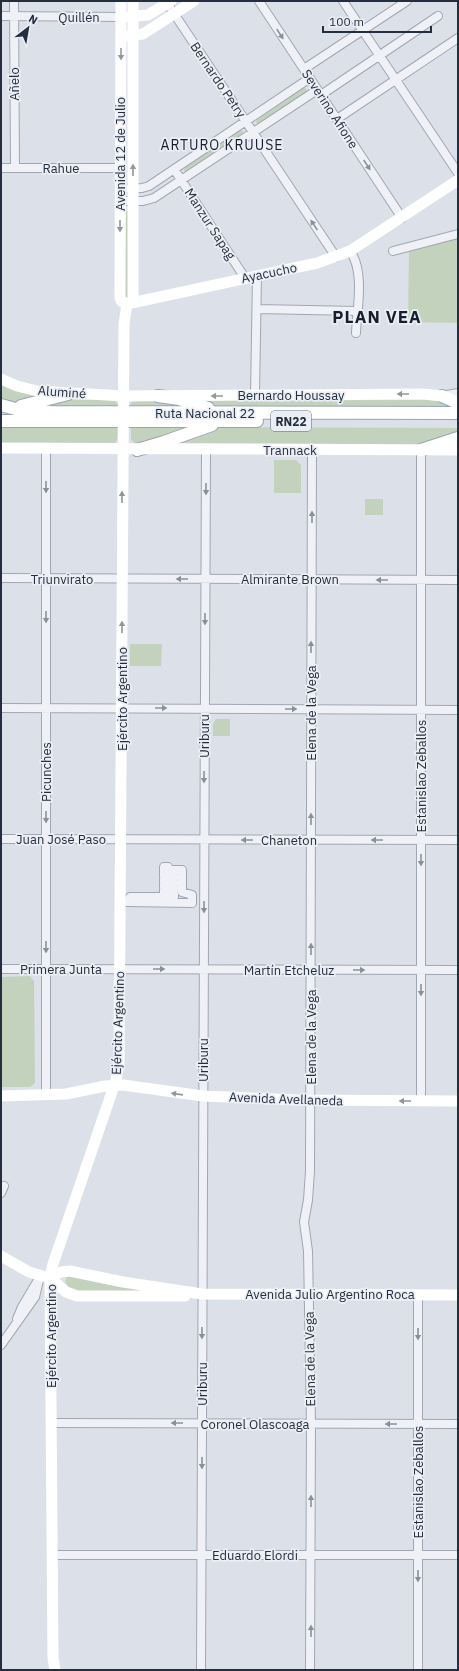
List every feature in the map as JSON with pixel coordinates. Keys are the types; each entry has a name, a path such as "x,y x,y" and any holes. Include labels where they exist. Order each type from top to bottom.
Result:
{"main road":[{"name":"Avenida 12 de Julio","path":"121,1 120,297 121,301 127,304"},
{"name":"Avenida 12 de Julio","path":"124,417 124,324 127,304 132,301 133,297 133,1"},
{"path":"121,36 133,36 146,33 194,1"},
{"name":"Quillén","path":"121,17 148,15 169,2"},
{"name":"Ayacucho","path":"127,304 257,276 336,257 350,251 458,180"},
{"name":"Aluminé","path":"1,379 32,390 68,394 124,396"},
{"path":"5,406 29,405 68,394"},
{"name":"Bernardo Houssay","path":"124,396 424,394 442,396"},
{"path":"158,396 179,399 232,417"},
{"path":"442,396 458,403"},
{"name":"Ruta Nacional 22","path":"5,406 41,412 124,417"},
{"name":"Ruta Nacional 22","path":"1,421 124,417 232,417 458,413"},
{"name":"Ejército Argentino","path":"55,1670 53,1658 51,1423 45,1277 53,1264 114,1085 119,1065 124,417"},
{"path":"137,450 164,442 232,417"},
{"name":"Ruta Nacional 22","path":"232,417 458,421"},
{"path":"421,450 458,438"},
{"name":"Trannack","path":"1,448 123,450 458,450"},
{"name":"Avenida Avellaneda","path":"1,1096 66,1094 114,1085 203,1096 311,1100 458,1101"},
{"path":"1,1256 45,1277"},
{"name":"Avenida Julio Argentino Roca","path":"45,1277 70,1271 123,1282 202,1294"},
{"name":"Avenida Julio Argentino Roca","path":"45,1277 66,1292 83,1297 175,1297 202,1294 458,1295"}],"street":[{"name":"Añelo","path":"14,1 15,168"},
{"name":"Severino Afione","path":"259,1 402,218"},
{"path":"343,1 458,173"},
{"path":"304,70 407,1"},
{"name":"Bernardo Petry","path":"169,2 174,14 336,257"},
{"name":"Quillén","path":"1,16 121,17"},
{"path":"120,201 150,200 253,132 380,56 438,16"},
{"path":"336,119 458,38"},
{"path":"120,188 147,187 310,78"},
{"name":"Rahue","path":"1,168 120,168"},
{"name":"Manzur Sapag","path":"174,169 245,278"},
{"path":"393,251 458,234"},
{"path":"350,251 356,260 359,272 356,333"},
{"path":"255,395 257,276"},
{"path":"256,309 357,311"},
{"name":"Bernardo Houssay","path":"442,396 458,393"},
{"name":"Picunches","path":"46,448 46,1095"},
{"name":"Uriburu","path":"201,1670 206,450"},
{"name":"Elena de la Vega","path":"310,1670 311,1424 308,1251 304,1222 310,1183 311,1100 312,450"},
{"name":"Estanislao Zeballos","path":"421,450 421,1101"},
{"name":"Triunvirato","path":"1,578 122,579"},
{"name":"Almirante Brown","path":"122,579 458,580"},
{"path":"1,708 458,710"},
{"name":"Juan José Paso","path":"1,839 121,839"},
{"name":"Chaneton","path":"121,839 458,840"},
{"path":"164,867 168,867 168,870 182,870 182,892 192,895 192,903 127,902 131,897 174,897 174,894 164,894 164,890 174,890 174,887 164,887 164,884 174,885 174,882 164,882 164,879 174,879 174,876 164,876 164,867"},
{"name":"Primera Junta","path":"1,969 120,969"},
{"name":"Martín Etcheluz","path":"120,969 458,970"},
{"path":"1,1345 27,1305 37,1293 45,1277"},
{"name":"Estanislao Zeballos","path":"418,1295 418,1670"},
{"name":"Coronel Olascoaga","path":"51,1423 458,1424"},
{"name":"Eduardo Elordi","path":"52,1555 458,1555"}],"green space":[{"path":"304,87 307,90 305,93 260,123 256,123 257,118"},
{"path":"239,130 243,131 243,134 187,172 184,171 185,166"},
{"path":"125,210 129,211 128,298 125,297"},
{"path":"458,239 458,323 408,322 409,252"},
{"path":"1,383 48,396 19,402 7,401 1,399"},
{"path":"190,399 429,399 442,401 458,409 215,407"},
{"path":"64,400 113,400 118,404 117,408 38,408"},
{"path":"166,400 199,409 130,406 132,401"},
{"path":"1,424 116,426 118,434 115,443 1,444"},
{"path":"195,426 144,443 134,443 131,439 131,427"},
{"path":"216,427 458,428 458,434 430,445 169,445"},
{"path":"274,460 296,460 301,465 301,493 274,493"},
{"path":"365,499 383,499 383,515 365,515"},
{"path":"130,644 162,644 161,666 130,666"},
{"path":"216,719 230,719 230,736 213,736 213,724"},
{"path":"30,976 34,981 35,1083 30,1087 1,1087 1,977"},
{"path":"68,1275 168,1291 81,1294 68,1287 65,1281"}],"district":[{"name":"ARTURO KRUUSE","path":"222,145"},
{"name":"PLAN VEA","path":"377,317"}]}
